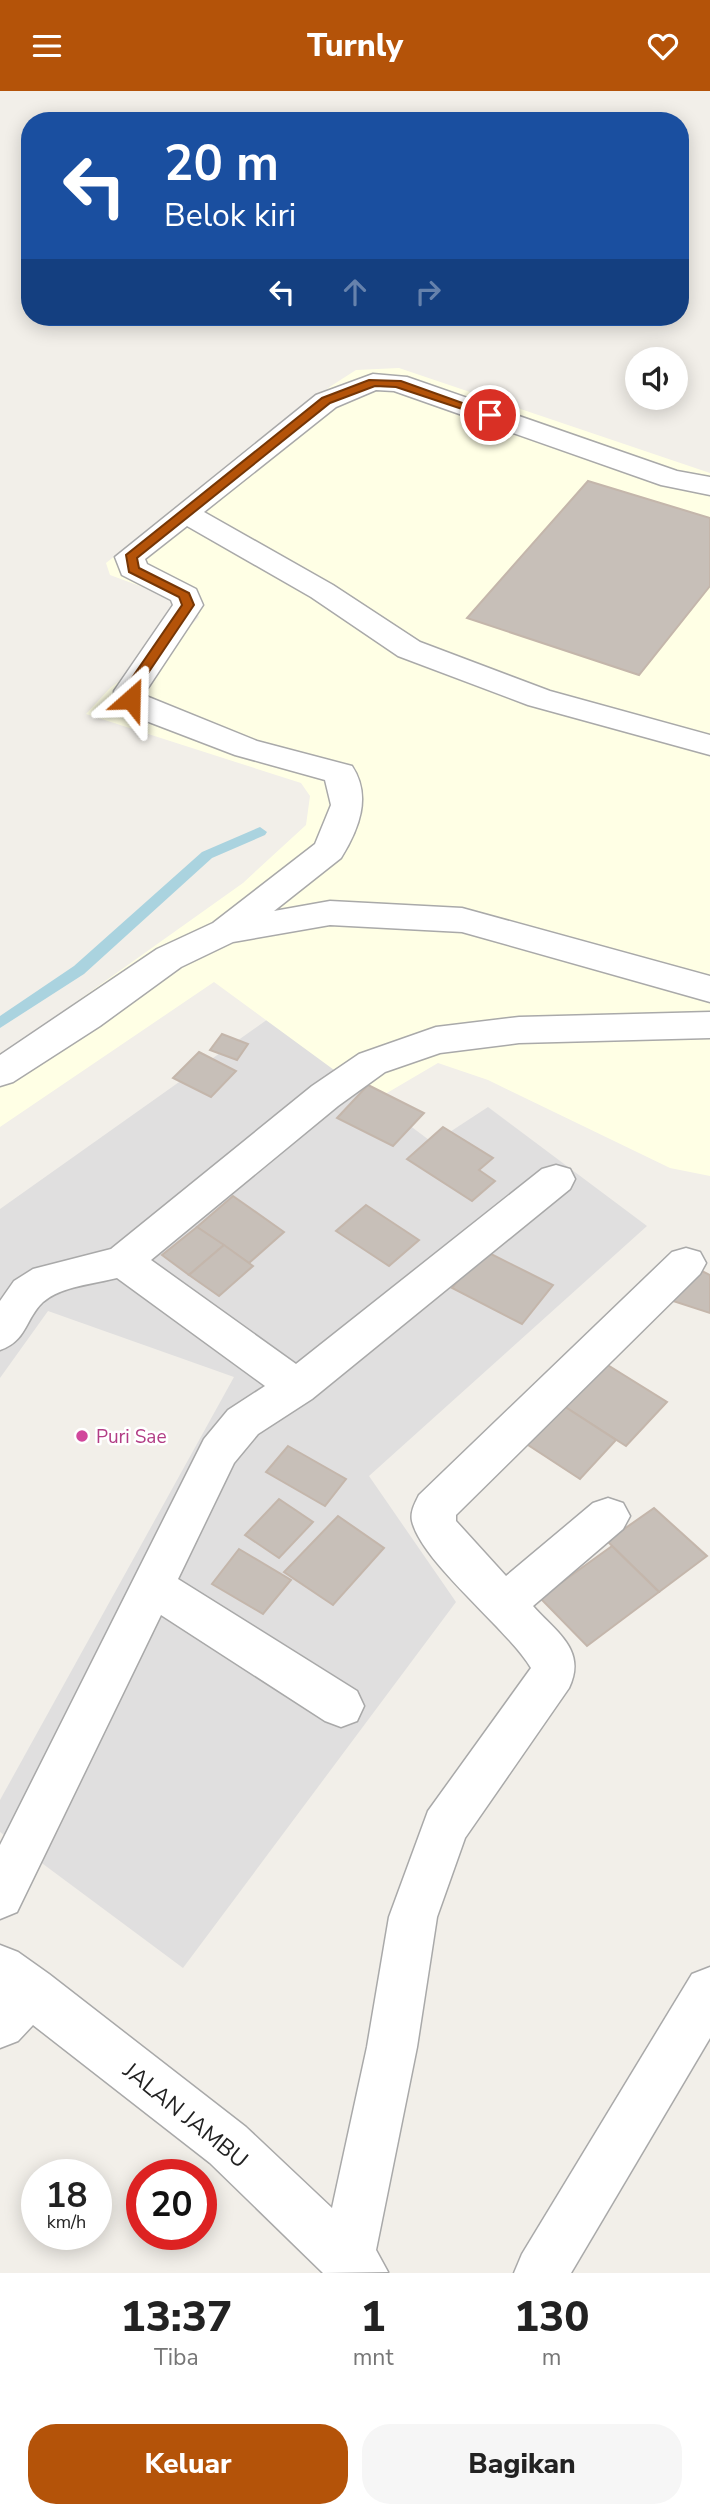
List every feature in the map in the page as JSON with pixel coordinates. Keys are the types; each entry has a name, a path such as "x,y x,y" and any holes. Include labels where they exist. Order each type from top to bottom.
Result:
{"street":[{"path":"0,1073 87,1017 169,958 225,931 329,850 348,805 340,773 246,748 139,706 131,699 130,691 188,605 185,595 133,569 130,557 326,401 373,382 397,383 671,479 710,485"},
{"path":"186,514 322,591 409,649 539,698 710,745"},
{"path":"225,931 330,913 463,920 710,989"},
{"path":"0,1334 28,1292 47,1280 123,1261 348,1079 372,1063 436,1039 519,1030 710,1025"},
{"path":"0,1896 219,1451 243,1422 297,1387 556,1179"},
{"path":"123,1261 297,1387"},
{"path":"355,2266 413,1917 445,1827 553,1674 554,1661 502,1606 442,1534 434,1521 434,1508 686,1263"},
{"path":"502,1606 608,1516"},
{"path":"152,1586 341,1706"},
{"path":"541,2273 710,1991"},
{"name":"JALAN JAMBU","path":"10,1994 228,2145 355,2266"}],"shaded area":[{"path":"399,368 710,473 710,1176 670,1168 488,1080 438,1063 375,1100 214,982 0,1127 0,1056 243,883 306,825 310,796 301,783 86,714 110,688 184,632 199,617 194,606 110,575 106,563 331,386 356,370"},
{"path":"268,1019 433,1143 488,1107 647,1226 369,1476 456,1602 183,1968 0,1832 0,1800 234,1377 48,1311 0,1378 0,1209"}],"building":[{"path":"588,481 710,518 710,586 639,675 467,618"},
{"path":"222,1034 248,1044 237,1060 210,1050"},
{"path":"199,1052 236,1071 211,1097 173,1078"},
{"path":"368,1085 424,1113 393,1146 337,1118"},
{"path":"443,1127 493,1158 479,1170 495,1181 472,1201 407,1159"},
{"path":"233,1196 284,1232 249,1263 197,1227"},
{"path":"366,1205 419,1240 389,1266 336,1231"},
{"path":"197,1227 224,1245 189,1275 162,1255"},
{"path":"224,1245 253,1266 219,1296 189,1275"},
{"path":"483,1250 553,1285 522,1324 452,1288"},
{"path":"694,1267 710,1275 710,1313 667,1299"},
{"path":"598,1359 667,1402 626,1446 556,1401"},
{"path":"556,1401 616,1440 580,1479 522,1441"},
{"path":"288,1446 346,1479 325,1506 266,1472"},
{"path":"279,1499 313,1522 279,1558 245,1535"},
{"path":"654,1508 707,1556 659,1592 607,1541"},
{"path":"338,1516 384,1548 333,1605 284,1572"},
{"path":"612,1546 659,1592 587,1646 540,1598"},
{"path":"239,1549 291,1580 263,1614 212,1584"}],"waterway":[{"path":"0,1023 79,970 207,855 260,832"}],"place":[{"name":"Puri Sae","path":"82,1436"}],"route":[{"path":"131,699 130,691 188,605 185,595 133,569 130,557 326,401 373,382 397,383 490,415"}]}
